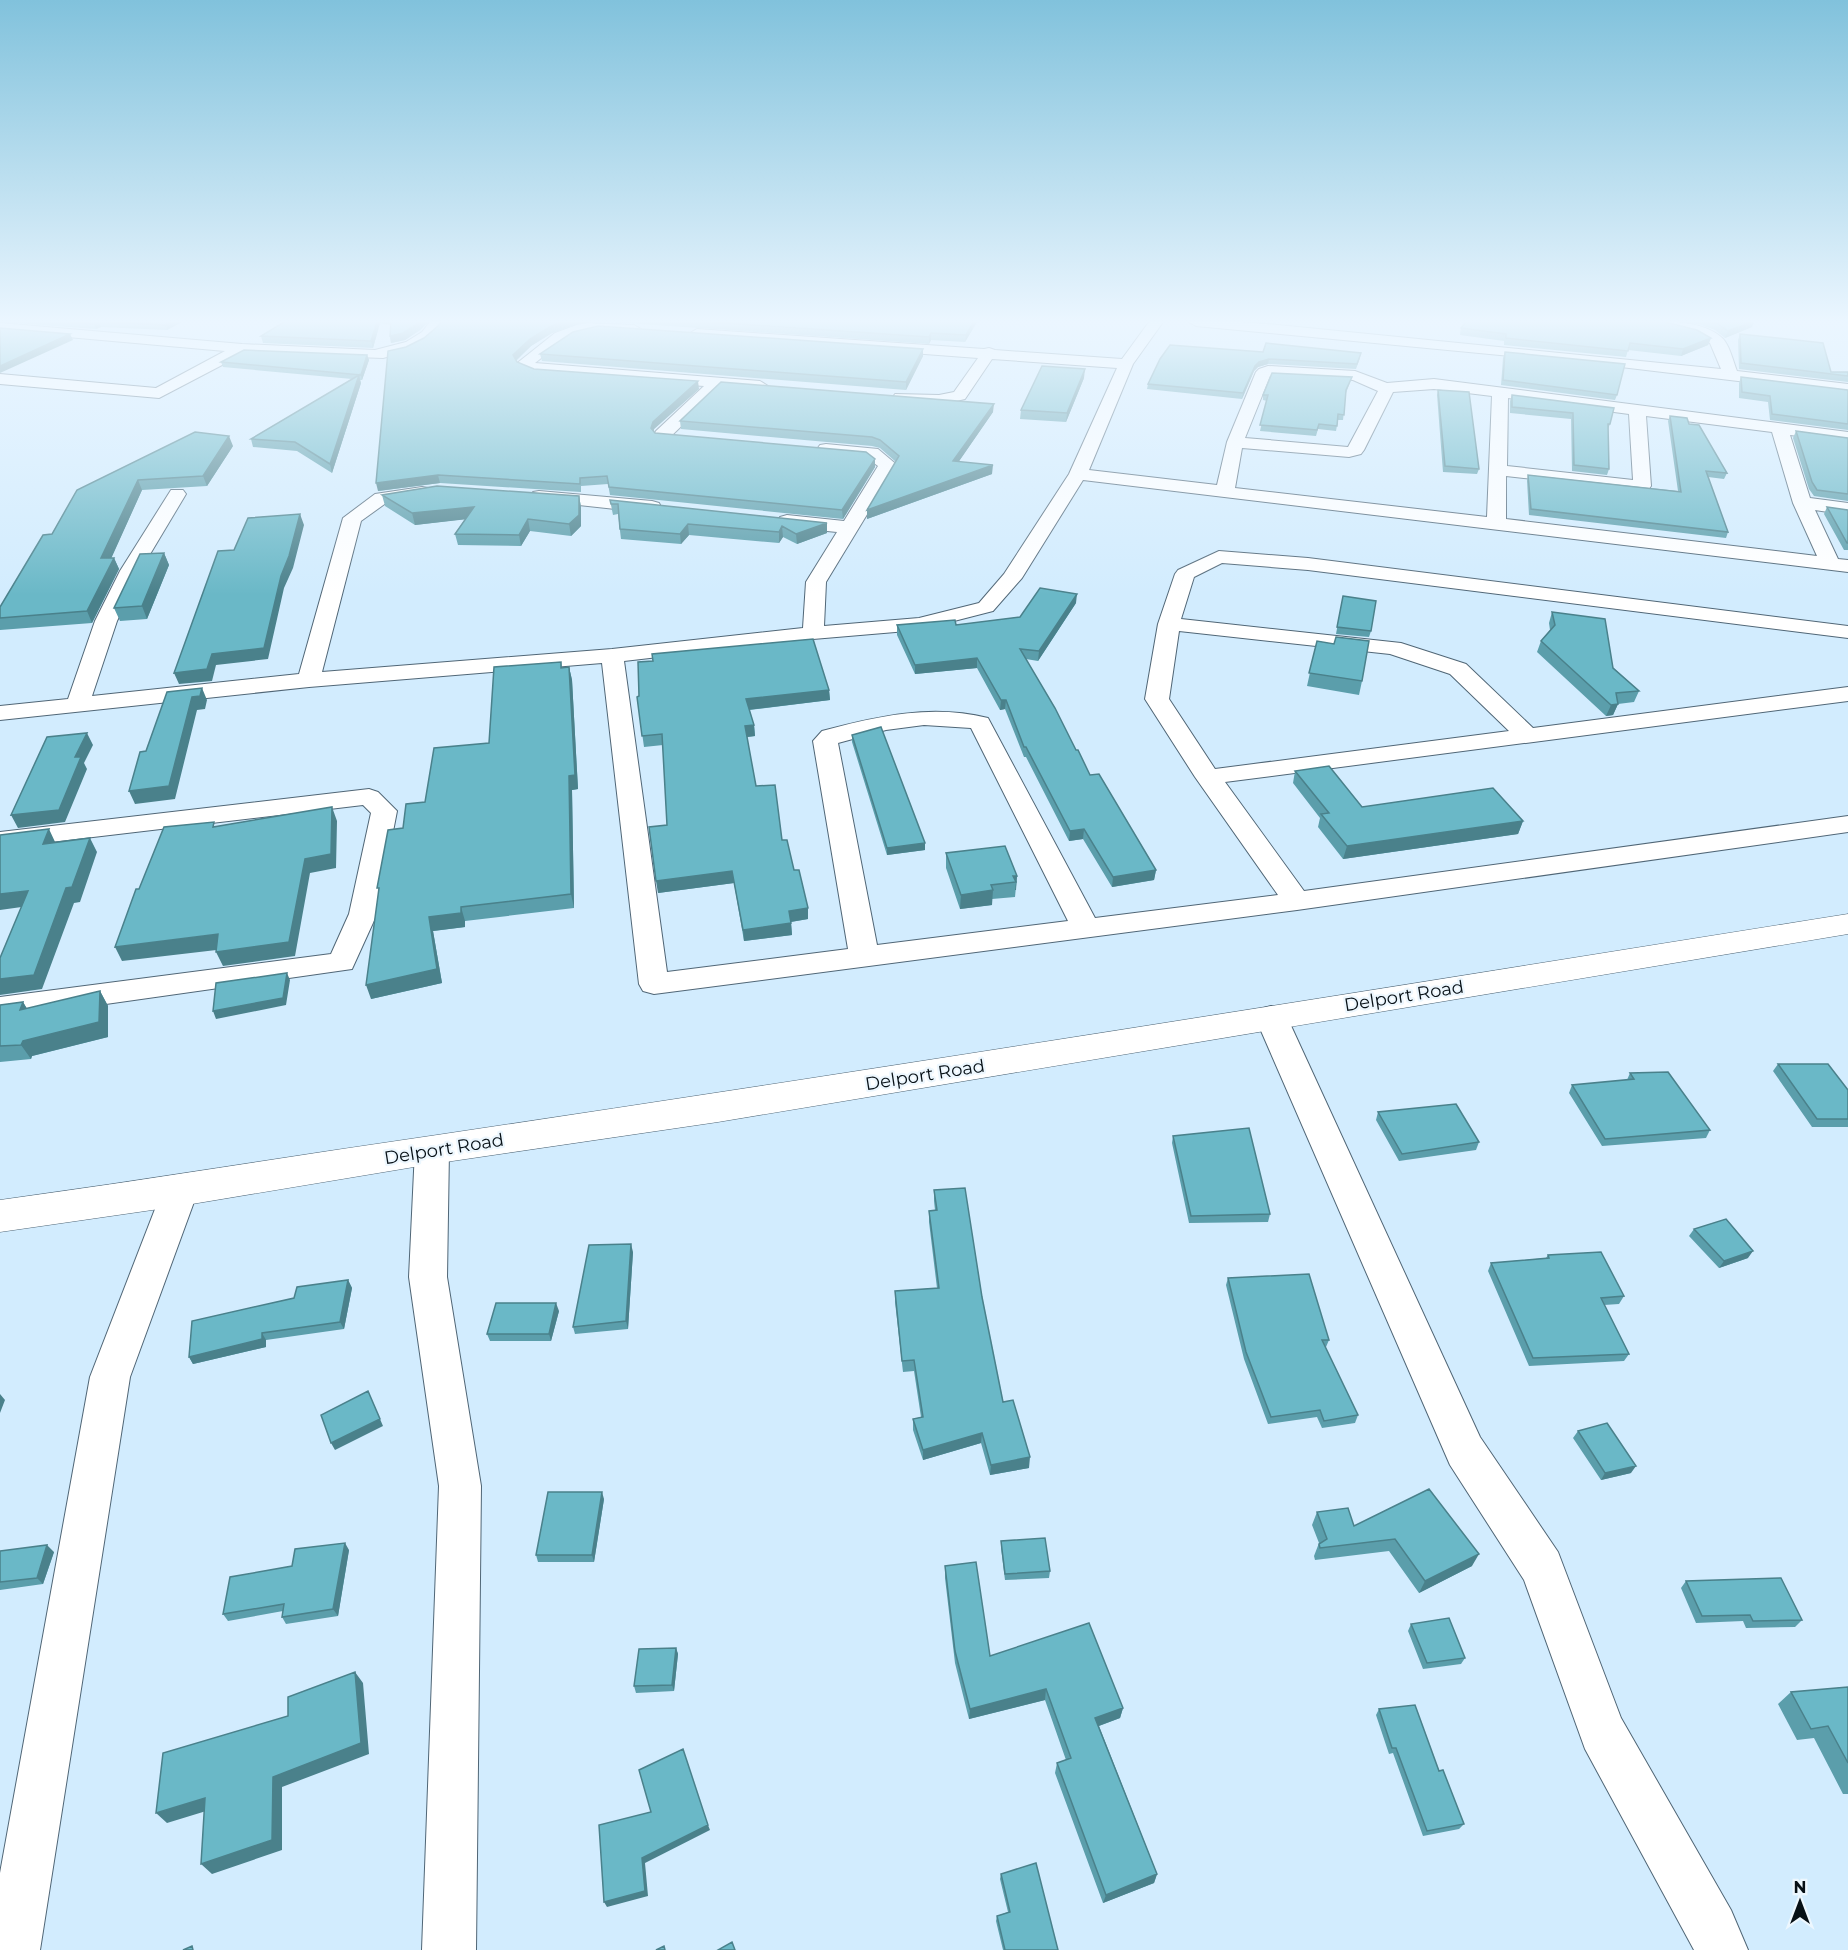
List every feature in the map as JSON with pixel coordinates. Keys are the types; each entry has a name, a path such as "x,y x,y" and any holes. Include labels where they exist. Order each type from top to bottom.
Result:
{"main road":[{"name":"Delport Road","path":"0,1216 180,1191 432,1150 718,1108 1848,924"}],"street":[{"path":"685,413 662,435 686,437"},
{"path":"0,713 309,680 612,656 813,633 919,624 986,607 1012,578 1078,474 1104,413"},
{"path":"1225,492 1235,442 1247,413"},
{"path":"1235,442 1348,452 1355,450 1374,413"},
{"path":"1496,524 1499,413"},
{"path":"1498,470 1642,486 1637,413"},
{"path":"1655,413 1779,427 1848,438"},
{"path":"1779,427 1802,504 1839,565"},
{"path":"813,633 816,582 888,465 872,453 814,448"},
{"path":"1078,474 1736,550 1839,565"},
{"path":"309,680 352,518 381,498 440,490"},
{"path":"78,704 106,621 125,581 177,494"},
{"path":"524,495 675,509"},
{"path":"1802,504 1848,509"},
{"path":"768,519 849,527"},
{"path":"1297,901 1208,777 1157,699 1169,624 1185,574 1218,557 1308,564 1848,632"},
{"path":"1169,624 1393,648 1458,669 1528,736"},
{"path":"612,656 654,984 864,955 1297,901 1848,824"},
{"path":"1208,777 1848,694"},
{"path":"864,955 825,741 831,736 887,721 963,718 980,723 1086,928"},
{"path":"0,840 369,797 384,811 363,914 342,962 0,1008"},
{"path":"1271,1017 1465,1450 1542,1568 1602,1732 1712,1929 1721,1950"},
{"path":"432,1150 428,1277 460,1486 449,1950"},
{"path":"13,1950 110,1377 180,1191"}],"building":[{"path":"295,413 347,413 330,464 295,442 251,439"},
{"path":"382,413 663,413 653,422 651,428 655,433 866,452 875,459 842,510 609,487 607,476 580,478 580,484 438,475 376,483"},
{"path":"688,413 988,413 953,461 993,465 867,510 899,456 880,440 872,437 680,421"},
{"path":"1263,413 1344,413 1344,415 1338,414 1337,426 1319,424 1317,430 1260,425"},
{"path":"1440,413 1472,413 1479,469 1445,466"},
{"path":"1573,413 1613,413 1610,424 1608,424 1609,469 1574,465"},
{"path":"1848,413 1848,424 1772,414"},
{"path":"1670,416 1687,418 1689,424 1699,425 1727,473 1706,471 1728,532 1531,509 1528,475 1681,492"},
{"path":"1796,431 1848,438 1848,494 1817,490 1812,482"},
{"path":"195,432 229,436 203,476 138,480 101,558 114,558 87,611 0,618 0,607 43,535 52,534 77,490"},
{"path":"437,486 579,496 579,515 569,524 528,519 519,535 455,534 474,507 412,513 382,495"},
{"path":"610,500 827,523 796,534 782,526 779,532 688,524 680,534 620,529 618,504 611,504"},
{"path":"1827,507 1848,510 1848,543 1847,543"},
{"path":"300,514 281,576 264,648 212,654 207,669 174,673 218,551 234,550 248,518"},
{"path":"164,553 142,606 114,608 140,554"},
{"path":"1040,588 1077,594 1039,651 1020,649 1055,708 1090,775 1099,774 1156,870 1113,877 1084,829 1070,831 1024,747 1006,700 1001,700 977,658 915,665 897,625 955,620 956,625 1020,617"},
{"path":"1343,596 1376,601 1371,631 1337,627"},
{"path":"1552,612 1605,619 1613,668 1639,691 1616,693 1618,704 1611,705 1541,641 1555,625"},
{"path":"1336,637 1369,641 1362,681 1309,673 1317,641 1334,644"},
{"path":"813,639 829,690 746,699 754,725 745,726 756,786 775,785 782,840 787,840 794,870 799,870 808,908 789,911 791,923 743,930 732,871 656,881 649,827 667,825 662,734 642,736 637,697 639,696 638,662 653,661 652,654"},
{"path":"561,662 561,668 569,667 575,775 569,776 571,894 461,907 461,913 429,917 437,969 366,985 379,888 377,888 388,830 403,828 406,804 425,802 434,748 489,743 494,667"},
{"path":"202,688 200,696 192,697 169,786 129,791 140,752 146,751 167,692"},
{"path":"881,727 925,843 887,848 852,735"},
{"path":"87,733 75,757 81,757 59,810 11,815 47,737"},
{"path":"1329,766 1362,807 1493,788 1523,821 1347,846 1321,814 1329,813 1295,771"},
{"path":"332,807 331,854 305,859 289,942 216,952 218,934 115,947 136,889 139,889 164,827 214,822 213,827"},
{"path":"49,829 43,844 90,838 72,887 66,888 34,975 0,979 0,958 28,891 0,894 0,835"},
{"path":"1005,846 1017,876 1013,876 1016,882 991,885 993,890 961,895 946,853"},
{"path":"287,973 283,998 213,1011 216,983"},
{"path":"100,991 99,1022 23,1041 21,1045 0,1046 0,1005 23,1002 20,1010"},
{"path":"1778,1064 1828,1064 1848,1090 1848,1119 1817,1119"},
{"path":"1668,1072 1710,1130 1605,1139 1572,1085 1634,1079 1630,1073"},
{"path":"1456,1104 1479,1142 1402,1154 1378,1112"},
{"path":"1249,1128 1270,1214 1191,1216 1173,1136"},
{"path":"965,1188 982,1297 1003,1402 1013,1400 1030,1457 991,1465 982,1433 923,1450 913,1419 923,1417 914,1360 902,1361 895,1291 939,1288 929,1211 937,1210 934,1190"},
{"path":"1726,1219 1753,1251 1724,1261 1694,1229"},
{"path":"631,1244 626,1321 573,1327 589,1245"},
{"path":"1601,1252 1624,1296 1601,1298 1629,1354 1533,1358 1491,1263 1549,1258 1548,1255"},
{"path":"1309,1274 1329,1340 1322,1340 1358,1415 1324,1421 1320,1410 1271,1417 1246,1352 1228,1278"},
{"path":"348,1280 340,1322 262,1333 262,1339 189,1357 192,1321 294,1298 297,1287"},
{"path":"496,1303 556,1303 549,1334 487,1334"},
{"path":"368,1391 380,1419 331,1443 321,1415"},
{"path":"1607,1423 1636,1466 1605,1473 1578,1431"},
{"path":"1429,1489 1479,1554 1425,1581 1395,1539 1320,1548 1319,1544 1327,1539 1317,1512 1348,1508 1354,1526"},
{"path":"548,1492 602,1492 592,1555 536,1555"},
{"path":"1045,1538 1050,1571 1005,1574 1001,1541"},
{"path":"345,1543 333,1609 282,1617 284,1604 223,1614 230,1577 292,1566 295,1549"},
{"path":"47,1545 37,1578 0,1582 0,1551"},
{"path":"976,1562 990,1656 1089,1623 1123,1708 1095,1718 1157,1874 1106,1895 1057,1763 1071,1758 1046,1689 970,1709 955,1651 945,1566"},
{"path":"1781,1578 1802,1620 1753,1621 1750,1615 1702,1616 1686,1581"},
{"path":"1449,1618 1465,1658 1427,1663 1411,1624"},
{"path":"676,1648 672,1685 634,1686 639,1649"},
{"path":"355,1672 361,1743 273,1777 272,1840 201,1864 205,1798 156,1813 163,1753 288,1716 288,1697"},
{"path":"1848,1687 1848,1763 1828,1726 1811,1729 1791,1692"},
{"path":"1415,1705 1439,1771 1443,1770 1464,1824 1427,1831 1396,1748 1392,1748 1379,1709"},
{"path":"683,1749 708,1825 642,1858 645,1891 604,1902 599,1825 651,1812 639,1770"},
{"path":"1036,1863 1058,1950 1005,1950 997,1916 1010,1912 1001,1874"},
{"path":"732,1942 735,1950 718,1950"}]}
